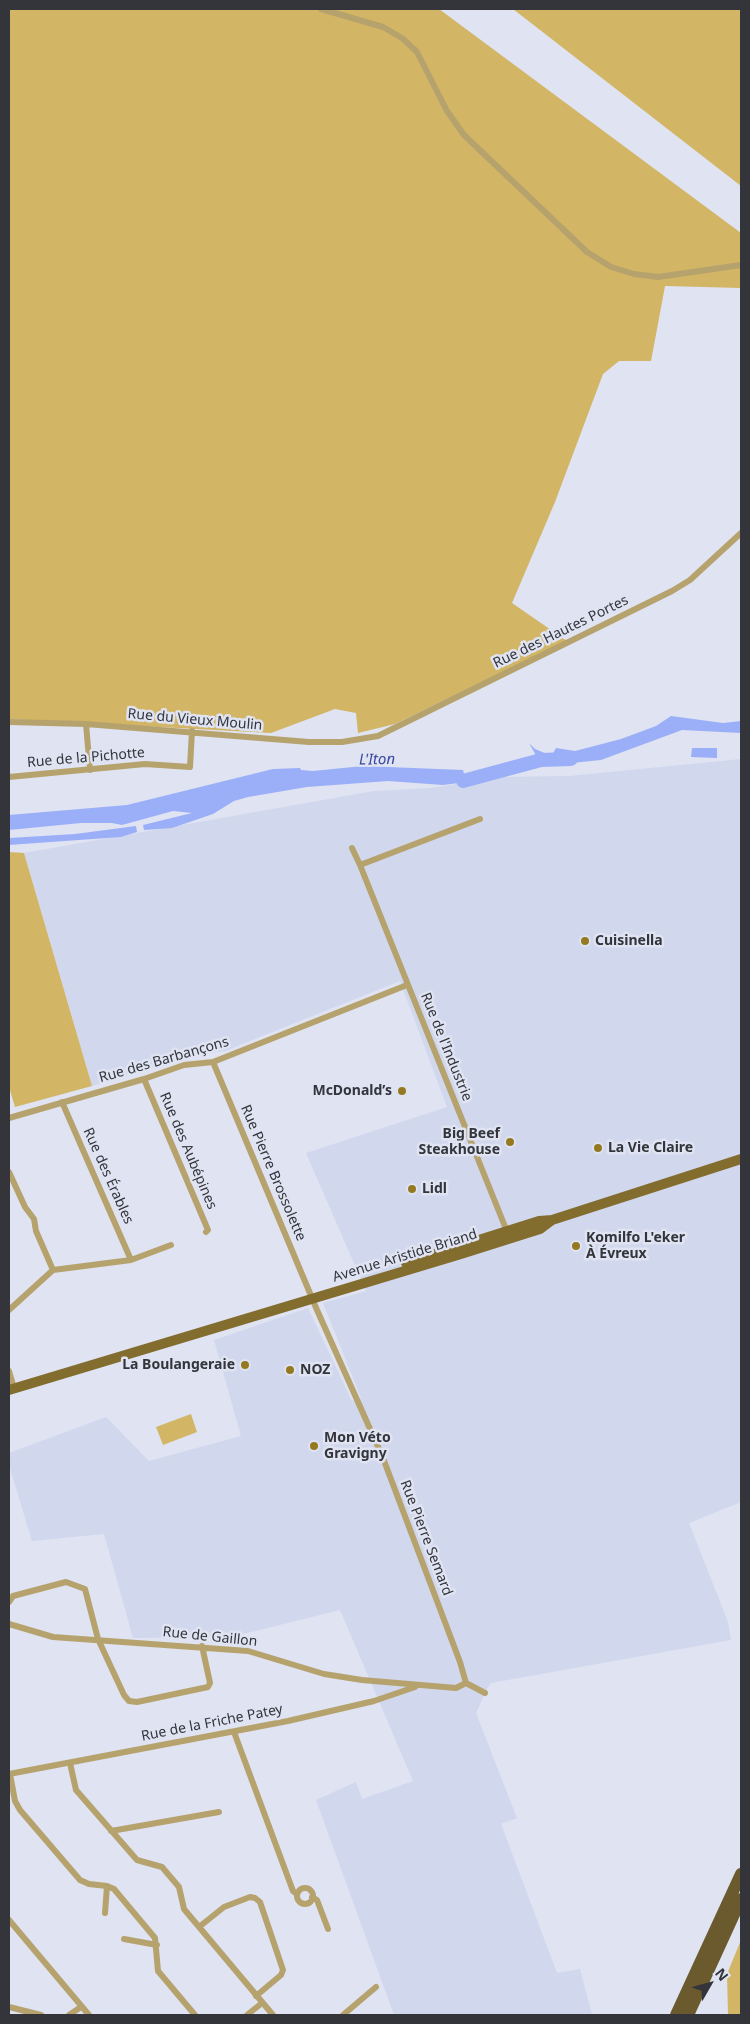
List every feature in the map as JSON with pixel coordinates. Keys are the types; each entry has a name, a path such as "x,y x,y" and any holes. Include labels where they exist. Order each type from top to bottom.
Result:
{"highway":[{"path":"676,2015 741,1874"},
{"path":"688,2015 741,1899"}],"main road":[{"name":"Avenue Aristide Briand","path":"12,1389 263,1312 508,1234 539,1221 552,1220 741,1159"}],"street":[{"path":"321,9 383,27 402,38 417,52 447,111 464,135 587,252 611,267 634,274 658,277 741,265"},
{"name":"Rue des Hautes Portes","path":"378,736 672,591 690,580 741,533"},
{"name":"Rue du Vieux Moulin","path":"9,722 86,724 192,731 309,742 342,742 378,736"},
{"path":"86,724 90,770"},
{"name":"Rue de la Pichotte","path":"9,777 145,764 190,767 192,731"},
{"path":"360,865 480,819"},
{"name":"Rue de l'Industrie","path":"352,848 508,1234"},
{"name":"Rue des Barbançons","path":"9,1118 144,1079 184,1065 213,1062 407,985"},
{"name":"Rue Pierre Brossolette","path":"213,1062 311,1296"},
{"name":"Rue des Aubépines","path":"144,1079 208,1230 206,1232"},
{"name":"Rue des Érables","path":"62,1102 131,1260"},
{"path":"9,1172 26,1207 34,1218 36,1231 53,1270"},
{"path":"9,1310 53,1270 131,1260 170,1245"},
{"name":"Rue Pierre Semard","path":"311,1296 383,1458 460,1662 466,1684"},
{"path":"9,1371 12,1389"},
{"path":"9,1602 13,1596 66,1582 85,1589 98,1639 124,1695 129,1701 137,1702 208,1686 210,1682 202,1646"},
{"name":"Rue de Gaillon","path":"9,1624 53,1637 202,1646 248,1651 324,1674 418,1686 456,1688 466,1684"},
{"path":"466,1684 485,1694"},
{"name":"Rue de la Friche Patey","path":"9,1774 288,1721 374,1701 418,1686"},
{"path":"234,1732 292,1891 297,1894"},
{"path":"70,1763 76,1790 137,1860 162,1867 179,1887 184,1908 198,1927 273,2015"},
{"path":"9,1774 15,1801 20,1810 80,1880 89,1884 107,1886 114,1889 155,1938 158,1971 195,2015"},
{"path":"111,1831 219,1812"},
{"path":"105,1913 107,1886"},
{"path":"312,1897 309,1902 304,1903 298,1900 297,1894 301,1889 307,1888 311,1892 312,1897 317,1900 328,1929"},
{"path":"198,1927 224,1907 250,1897 260,1902 283,1970 281,1975 256,1996"},
{"path":"9,1920 89,2015"},
{"path":"124,1938 157,1945"},
{"path":"344,2015 376,1988"},
{"path":"247,2015 262,2003"},
{"path":"9,2007 41,2015"},
{"path":"68,2015 81,2007"}],"shaded area":[{"path":"9,9 439,9 741,233 741,288 665,286 651,361 619,361 603,374 555,502 512,603 567,641 395,724 358,733 356,713 335,709 271,733 9,719"},
{"path":"513,9 741,9 741,186"},
{"path":"741,759 741,1502 689,1523 728,1622 731,1640 491,1683 476,1713 517,1818 501,1824 557,1973 580,1969 592,2015 394,2015 316,1800 356,1782 362,1799 413,1781 340,1610 231,1637 133,1638 104,1534 32,1541 9,1465 9,1453 106,1417 149,1461 241,1436 214,1340 308,1308 352,1401 361,1398 323,1303 366,1291 306,1153 447,1107 400,981 225,1051 183,1057 92,1086 24,853 374,791 431,788 500,777 569,776"},
{"path":"9,852 24,853 92,1086 15,1107 9,1087"},
{"path":"191,1414 197,1432 163,1445 156,1427"},
{"path":"741,1940 741,2015 728,2015 727,1974"}],"water":[{"path":"671,716 723,723 741,721 741,733 682,730 601,760 552,765 550,758 542,766 529,743 535,749 552,755 556,748 575,751 621,739 656,726"},
{"path":"692,748 717,748 717,758 691,757"},
{"path":"363,766 463,770 465,777 480,774 482,780 443,785 388,781 307,787 234,801 213,814 172,828 144,830 143,825 192,813 173,811 122,825 112,823 81,823 9,830 9,815 127,805 273,769 300,768 301,770 313,771"},
{"path":"136,826 137,832 121,837 9,845 9,838 75,834"}],"waterway":[{"name":"L'Iton","path":"463,781 541,760 571,759"}],"place":[{"name":"Cuisinella","path":"585,941"},
{"name":"McDonald’s","path":"402,1091"},
{"name":"Big Beef Steakhouse","path":"510,1142"},
{"name":"La Vie Claire","path":"598,1148"},
{"name":"Lidl","path":"412,1189"},
{"name":"Komilfo L'eker À Évreux","path":"576,1246"},
{"name":"La Boulangeraie","path":"245,1365"},
{"name":"NOZ","path":"290,1370"},
{"name":"Mon Véto Gravigny","path":"314,1446"}]}
